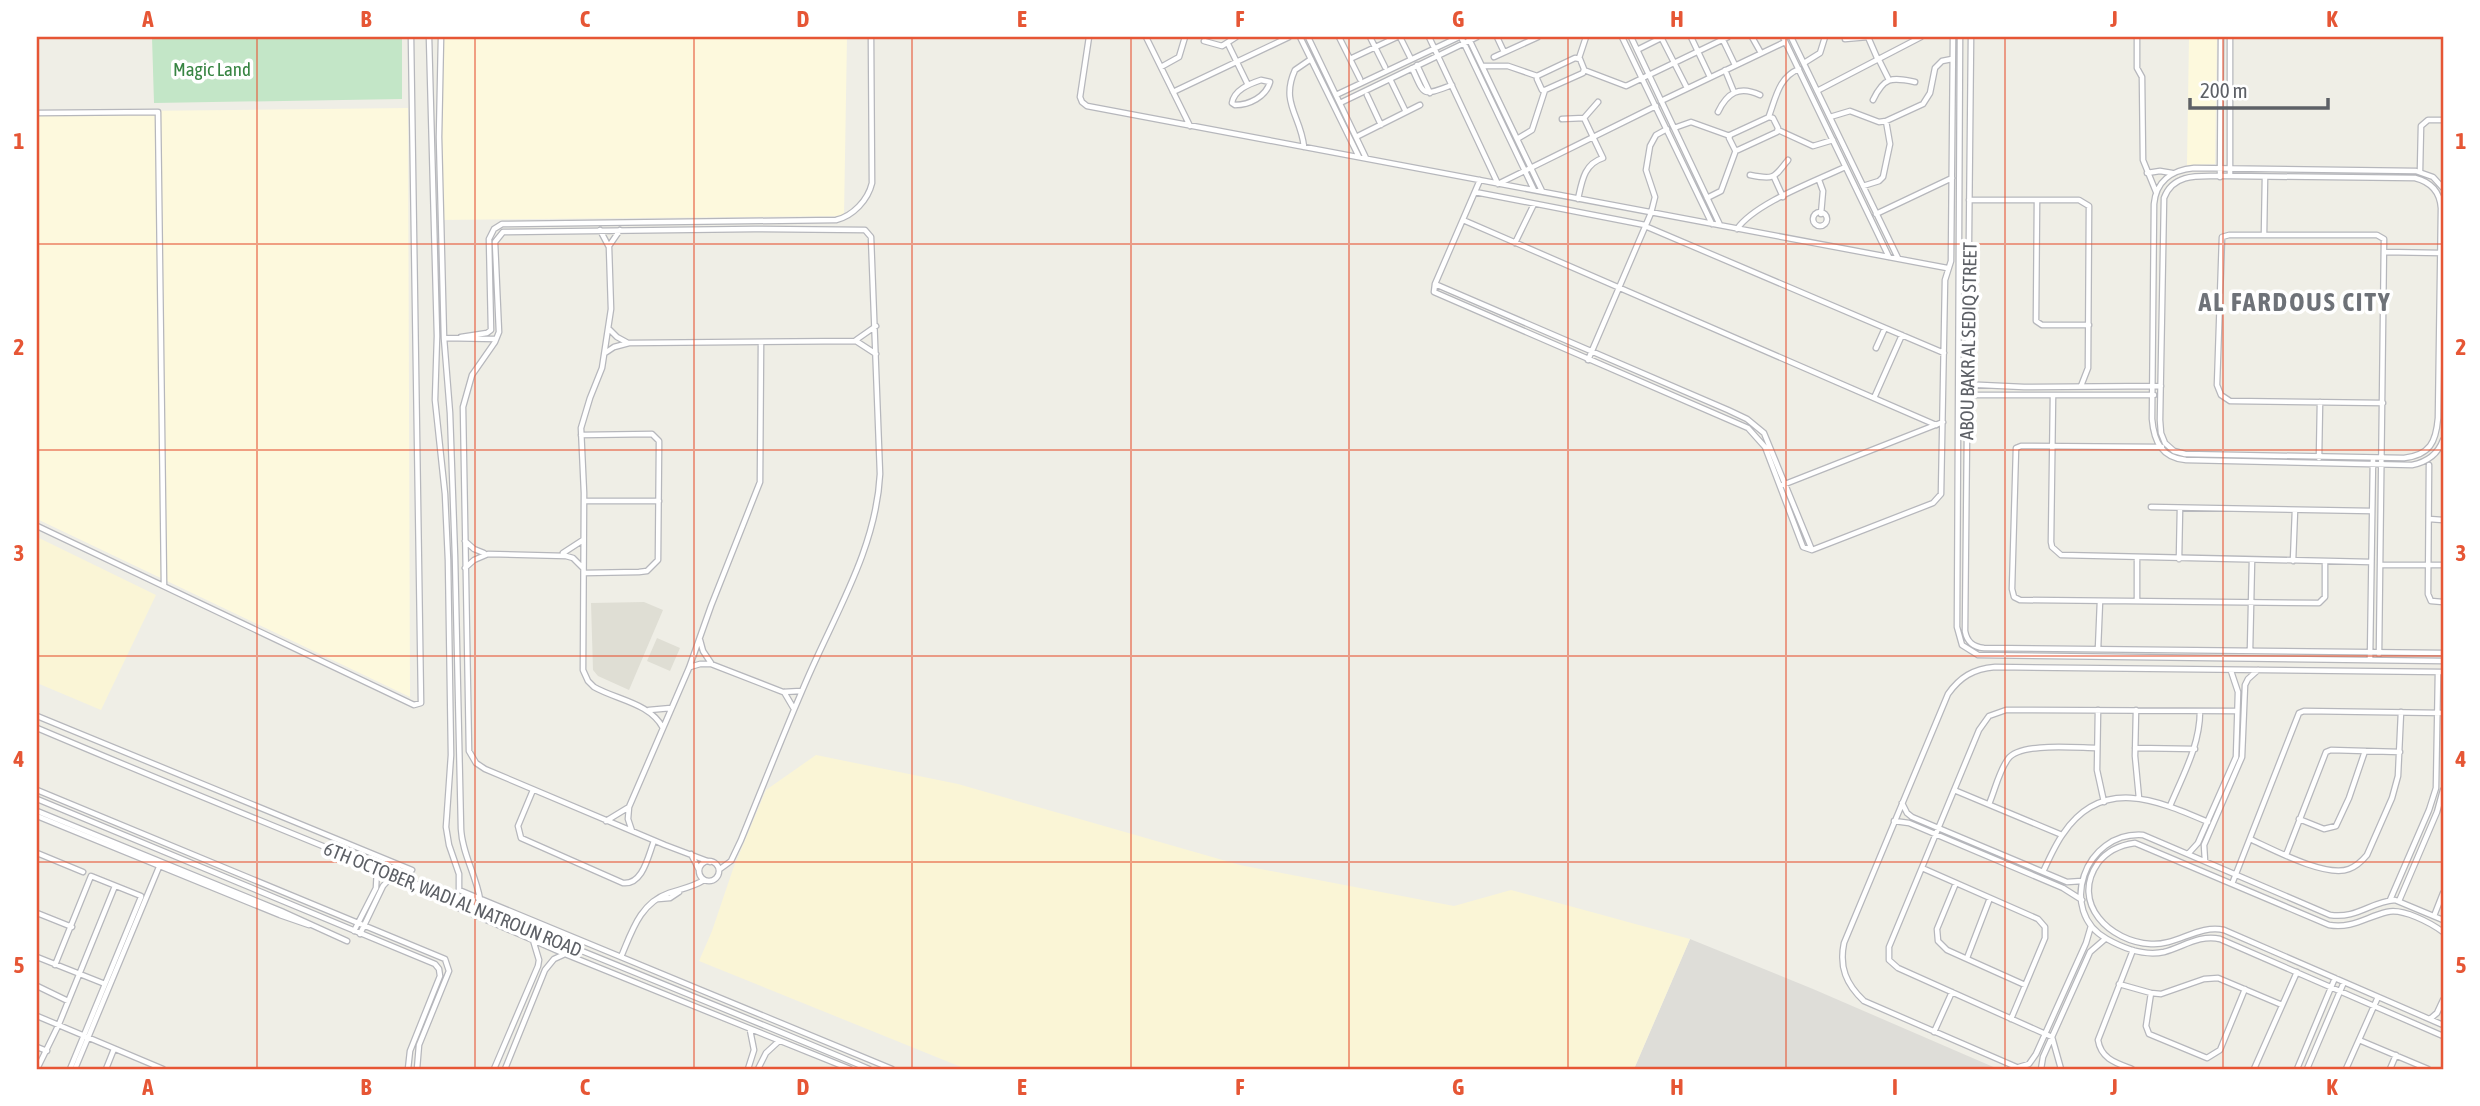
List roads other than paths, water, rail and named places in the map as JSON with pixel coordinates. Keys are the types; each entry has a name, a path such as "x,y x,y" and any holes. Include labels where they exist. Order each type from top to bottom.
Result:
{"street":[{"path":"37,526 414,705 421,703 411,37"},
{"path":"429,37 437,336 435,400 436,415 442,418 450,413"},
{"path":"441,37 438,100 444,338 450,413 461,835 480,898"},
{"path":"444,338 487,333 491,330 489,239 494,229 502,224 836,219 849,215 867,197 872,183 871,37"},
{"path":"1089,37 1080,97 1084,105 1947,268"},
{"path":"1146,37 1190,125"},
{"path":"1161,67 1179,57 1185,37"},
{"path":"1204,41 1216,46 1228,44 1236,37"},
{"path":"1173,92 1289,37"},
{"path":"1300,37 1359,157"},
{"path":"1308,37 1367,159"},
{"path":"1339,37 1360,79"},
{"path":"1370,37 1385,67"},
{"path":"1350,59 1399,37 1411,60"},
{"path":"1429,37 1498,184"},
{"path":"1336,95 1460,37 1467,40 1542,192"},
{"path":"1340,103 1477,37"},
{"path":"1497,37 1504,52"},
{"path":"1521,37 1524,43"},
{"path":"1494,57 1538,37"},
{"path":"1586,37 1579,58 1584,70 1622,85 1630,85 1724,38 1735,65"},
{"path":"1622,37 1712,224"},
{"path":"1631,37 1720,226"},
{"path":"1637,50 1662,37 1687,88"},
{"path":"1691,37 1710,77"},
{"path":"1752,37 1761,53"},
{"path":"1791,37 1898,259"},
{"path":"1804,63 1820,53 1825,37"},
{"path":"1845,39 1868,37 1889,80"},
{"path":"1817,91 1921,37"},
{"path":"1480,180 1433,289 1436,295 1748,428 1765,447 1803,547 1812,550 1938,499 1941,494 1945,280 1951,261 1953,37"},
{"path":"1960,37 1957,634 1962,645 1978,655 2443,661"},
{"name":"ABOU BAKR AL SEDIQ STREET","path":"1970,642 1965,631 1965,589 1971,37"},
{"path":"2137,37 2137,70 2142,77 2142,152 2147,173 2156,192"},
{"path":"2218,176 2221,38 2230,38 2230,176"},
{"path":"1661,101 1761,53 1784,39 1889,257"},
{"path":"1467,40 1497,113 1534,190"},
{"path":"1228,44 1248,85"},
{"path":"429,45 441,46"},
{"path":"1482,66 1508,66 1537,76 1579,58"},
{"path":"1634,62 1641,59"},
{"path":"1830,117 1850,111 1871,120 1886,121 1923,104 1930,93 1935,68 1942,61 1952,59"},
{"path":"1304,147 1300,125 1289,97 1295,70 1311,60"},
{"path":"1415,67 1422,90 1430,93 1451,85"},
{"path":"1674,128 1691,122 1730,136 1769,117 1782,80 1799,69"},
{"path":"1517,139 1532,130 1545,90 1584,70"},
{"path":"1725,70 1734,92"},
{"path":"1537,76 1541,89 1545,90"},
{"path":"1321,81 1328,78"},
{"path":"1390,79 1406,112"},
{"path":"1261,80 1270,82 1267,90 1255,100 1240,105 1231,103 1234,95 1248,85 1261,80"},
{"path":"1873,100 1879,87 1889,80 1915,82"},
{"path":"1718,112 1724,100 1734,92 1747,90 1760,95"},
{"path":"1367,95 1381,125"},
{"path":"1562,119 1584,118 1598,102"},
{"path":"1356,137 1420,105"},
{"path":"1498,184 1656,106"},
{"path":"1497,113 1503,110"},
{"path":"37,113 158,112 163,585"},
{"path":"2220,116 2230,115"},
{"path":"1769,117 1773,118 1778,130 1813,146 1837,132"},
{"path":"1578,199 1586,170 1596,160 1603,158 1584,118"},
{"path":"2416,178 2421,126 2428,120 2443,120"},
{"path":"1863,186 1883,177 1890,144 1886,121"},
{"path":"1588,360 1651,212 1655,197 1646,170 1650,146 1656,135 1667,129"},
{"path":"1736,150 1778,130"},
{"path":"1707,198 1721,191 1736,150 1730,136"},
{"path":"1960,158 1970,158"},
{"path":"1750,175 1774,177 1788,160"},
{"path":"1737,229 1749,215 1846,167"},
{"path":"2147,173 2217,168 2418,171 2433,177 2443,188"},
{"path":"2238,168 2238,177"},
{"path":"2188,169 2189,177"},
{"path":"2358,170 2358,177"},
{"path":"2172,173 2156,192 2154,204 2153,428 2160,447 2171,457 2178,459 2382,465 2420,463 2436,453 2443,440"},
{"path":"2218,176 2416,178 2431,185 2439,197 2442,236 2441,373 2437,434 2426,452 2413,457 2382,458 2243,456 2185,454 2168,446 2161,433 2165,194 2171,185 2189,177 2218,176"},
{"path":"1774,177 1783,197"},
{"path":"2264,235 2265,177"},
{"path":"1877,214 1952,178"},
{"path":"1819,180 1823,191 1821,214"},
{"path":"1696,190 1702,187"},
{"path":"1475,192 1645,226 1944,353"},
{"path":"1969,200 2079,200 2089,206 2088,368 2081,386"},
{"path":"2037,200 2036,321 2042,325 2089,325"},
{"path":"1515,243 1534,204"},
{"path":"2154,204 2163,205"},
{"path":"1463,220 1936,425"},
{"path":"600,230 608,247 611,309 605,354 586,407 581,435 584,501 583,665 586,678 598,690 648,710 671,708"},
{"path":"608,247 620,230"},
{"path":"621,957 640,914 657,900 670,898 717,875 733,858 802,690 862,555 877,508 880,474 872,238 865,230 506,231 500,234 495,242 500,328 496,339 472,375 464,400 469,751 481,768 710,862 720,869"},
{"path":"2379,660 2383,403 2384,239 2380,235 2229,235 2221,239 2218,390 2230,401 2383,403"},
{"path":"1959,239 1969,239"},
{"path":"2384,252 2441,253"},
{"path":"2153,259 2162,259"},
{"path":"1435,284 1728,410 1756,425 1770,443 1812,550"},
{"path":"2153,316 2162,316"},
{"path":"856,341 876,326"},
{"path":"609,328 617,337 629,343"},
{"path":"1876,348 1885,328"},
{"path":"1874,398 1902,335"},
{"path":"461,337 496,339"},
{"path":"2153,337 2162,337"},
{"path":"478,340 490,348"},
{"path":"605,354 629,343 856,341 877,354"},
{"path":"632,831 628,819 629,807 689,668 760,482 761,342"},
{"path":"2088,368 2098,395"},
{"path":"1960,384 2024,387 2161,386"},
{"path":"2024,387 2024,395"},
{"path":"1959,395 2161,395"},
{"path":"2053,395 2052,547 2056,552 2067,557 2371,562"},
{"path":"435,400 440,396 449,399"},
{"path":"2319,464 2320,402"},
{"name":"6TH OCTOBER, WADI AL NATROUN ROAD","path":"436,415 445,494 448,573 451,755 446,827 458,874 459,890 892,1069"},
{"path":"1780,486 1943,422"},
{"path":"465,541 474,549 488,554 558,555 573,558 584,571 639,572 653,566 660,553 659,441 647,433 581,435"},
{"path":"2168,446 2021,446 2015,450 2012,592 2020,600 2321,603 2325,597 2325,561"},
{"path":"2243,456 2243,462"},
{"path":"2370,660 2373,458"},
{"path":"2429,465 2429,597 2434,602 2443,602"},
{"path":"1958,485 1966,485"},
{"path":"584,501 659,501"},
{"path":"2151,507 2372,511"},
{"path":"2179,559 2180,508"},
{"path":"2293,561 2295,510"},
{"path":"1958,518 1966,518"},
{"path":"2372,519 2381,519"},
{"path":"2429,519 2443,520"},
{"path":"558,555 583,540"},
{"path":"465,568 474,559 488,554"},
{"path":"2137,558 2137,601"},
{"path":"2250,651 2252,560"},
{"path":"2380,565 2443,565"},
{"path":"1957,589 1965,589"},
{"path":"2371,593 2380,593"},
{"path":"2098,649 2100,601"},
{"path":"700,638 703,652 711,664"},
{"path":"1962,645 1970,642 1984,648 2443,653"},
{"path":"2055,649 2055,656"},
{"path":"2140,649 2140,658"},
{"path":"2234,650 2235,658"},
{"path":"2299,651 2299,659"},
{"path":"689,668 711,664 783,692 802,690"},
{"path":"2091,925 2086,943 2033,1060 2019,1068 1864,1000 1847,981 1841,956 1844,943 1948,694 1967,674 1995,667 2441,672 2437,776 2433,799 2390,900"},
{"path":"2188,855 2196,847 2234,762 2237,685 2230,670"},
{"path":"2205,862 2204,845 2242,757 2245,685 2258,670"},
{"path":"783,692 794,710"},
{"path":"648,710 663,728"},
{"path":"2052,1037 1898,968 1889,960 1889,947 1979,730 1989,716 2006,710 2237,711"},
{"path":"2098,710 2098,770 2104,802"},
{"path":"2136,710 2135,748 2139,797"},
{"path":"2232,884 2299,713 2304,710 2440,713"},
{"path":"2170,806 2195,749 2200,711"},
{"path":"2250,839 2330,870 2350,869 2360,863 2367,855 2392,798 2398,776 2401,712"},
{"name":"6TH OCTOBER, WADI AL NATROUN ROAD","path":"37,716 412,870"},
{"name":"6TH OCTOBER, WADI AL NATROUN ROAD","path":"37,728 869,1069"},
{"path":"1989,804 2006,761 2015,752 2026,749 2097,748"},
{"path":"2135,748 2195,749"},
{"path":"2286,855 2323,754 2331,750 2400,752"},
{"path":"2299,819 2324,829 2336,826 2365,751"},
{"path":"37,790 442,958 449,967"},
{"path":"533,790 518,826 521,838 622,883 631,883 639,878 654,841"},
{"path":"1954,790 2062,835"},
{"path":"2399,901 2437,812 2443,790"},
{"path":"218,804 223,793"},
{"path":"2043,872 2062,835 2080,815 2104,802 2139,797 2208,822"},
{"path":"37,799 435,964 440,976 410,1051 408,1069"},
{"path":"1902,803 1912,817 2067,882 2082,881"},
{"path":"606,821 629,807"},
{"path":"37,811 191,878 347,940"},
{"path":"37,816 159,867 168,868"},
{"path":"105,828 110,820"},
{"path":"1895,821 1909,823 2068,890 2082,900"},
{"path":"123,826 125,836"},
{"path":"2443,920 2399,901 2390,900 2356,914 2330,915 2143,835 2124,836 2100,849 2089,864 2082,881 2085,915 2105,939 2148,954 2214,938 2443,1036"},
{"path":"2443,932 2403,913 2391,911 2355,924 2329,925 2134,843 2114,848 2102,857 2094,868 2090,892 2094,911 2106,928 2114,933 2152,945 2218,929 2443,1025"},
{"path":"37,853 83,872"},
{"path":"690,854 704,880"},
{"path":"699,870 710,862"},
{"path":"191,878 195,864"},
{"path":"87,1035 105,984 159,867"},
{"path":"361,924 378,883 377,868"},
{"path":"1922,868 2038,919 2045,927 2045,938 2011,1019"},
{"path":"199,881 208,870"},
{"path":"357,932 383,886 394,874"},
{"path":"55,965 91,876 144,898"},
{"path":"1956,883 1937,935 1942,946 2026,985"},
{"path":"37,1069 80,975 115,886"},
{"path":"2434,916 2443,893"},
{"path":"449,896 452,905 469,913 850,1069"},
{"path":"73,1069 144,898"},
{"path":"1967,958 1990,898"},
{"path":"469,913 472,905"},
{"path":"37,914 72,927"},
{"path":"552,938 555,930"},
{"path":"2041,1069 2043,1057 2090,952 2105,939"},
{"path":"494,1069 539,960 533,940"},
{"path":"2132,1069 2108,1059 2099,1047 2099,1033 2133,950"},
{"path":"505,1069 542,978 551,962 565,954"},
{"path":"37,957 105,984"},
{"path":"439,969 449,967"},
{"path":"417,1069 419,1045 449,967"},
{"path":"2254,1069 2297,972"},
{"path":"534,975 542,978"},
{"path":"2119,984 2151,993 2169,992 2211,978 2225,981 2282,1005"},
{"path":"2297,1069 2335,978"},
{"path":"2307,1069 2344,982"},
{"path":"37,986 68,1001"},
{"path":"2151,993 2146,1026 2149,1034 2207,1058 2220,1051 2245,989"},
{"path":"1934,1032 1952,992"},
{"path":"2346,1069 2378,997"},
{"path":"715,1015 722,998"},
{"path":"2429,1019 2437,1013 2443,1000"},
{"path":"37,1016 163,1069"},
{"path":"748,1069 754,1050 750,1029"},
{"path":"2052,1037 2061,1069"},
{"path":"2359,1040 2428,1069"},
{"path":"758,1069 766,1054 779,1041"},
{"path":"506,1042 514,1045"},
{"path":"37,1047 47,1051"},
{"path":"106,1069 114,1049"},
{"path":"2390,1069 2396,1055"}],"district":[{"name":"AL FARDOUS CITY","path":"2295,302"}],"park label":[{"name":"Magic Land","path":"212,69"}]}
